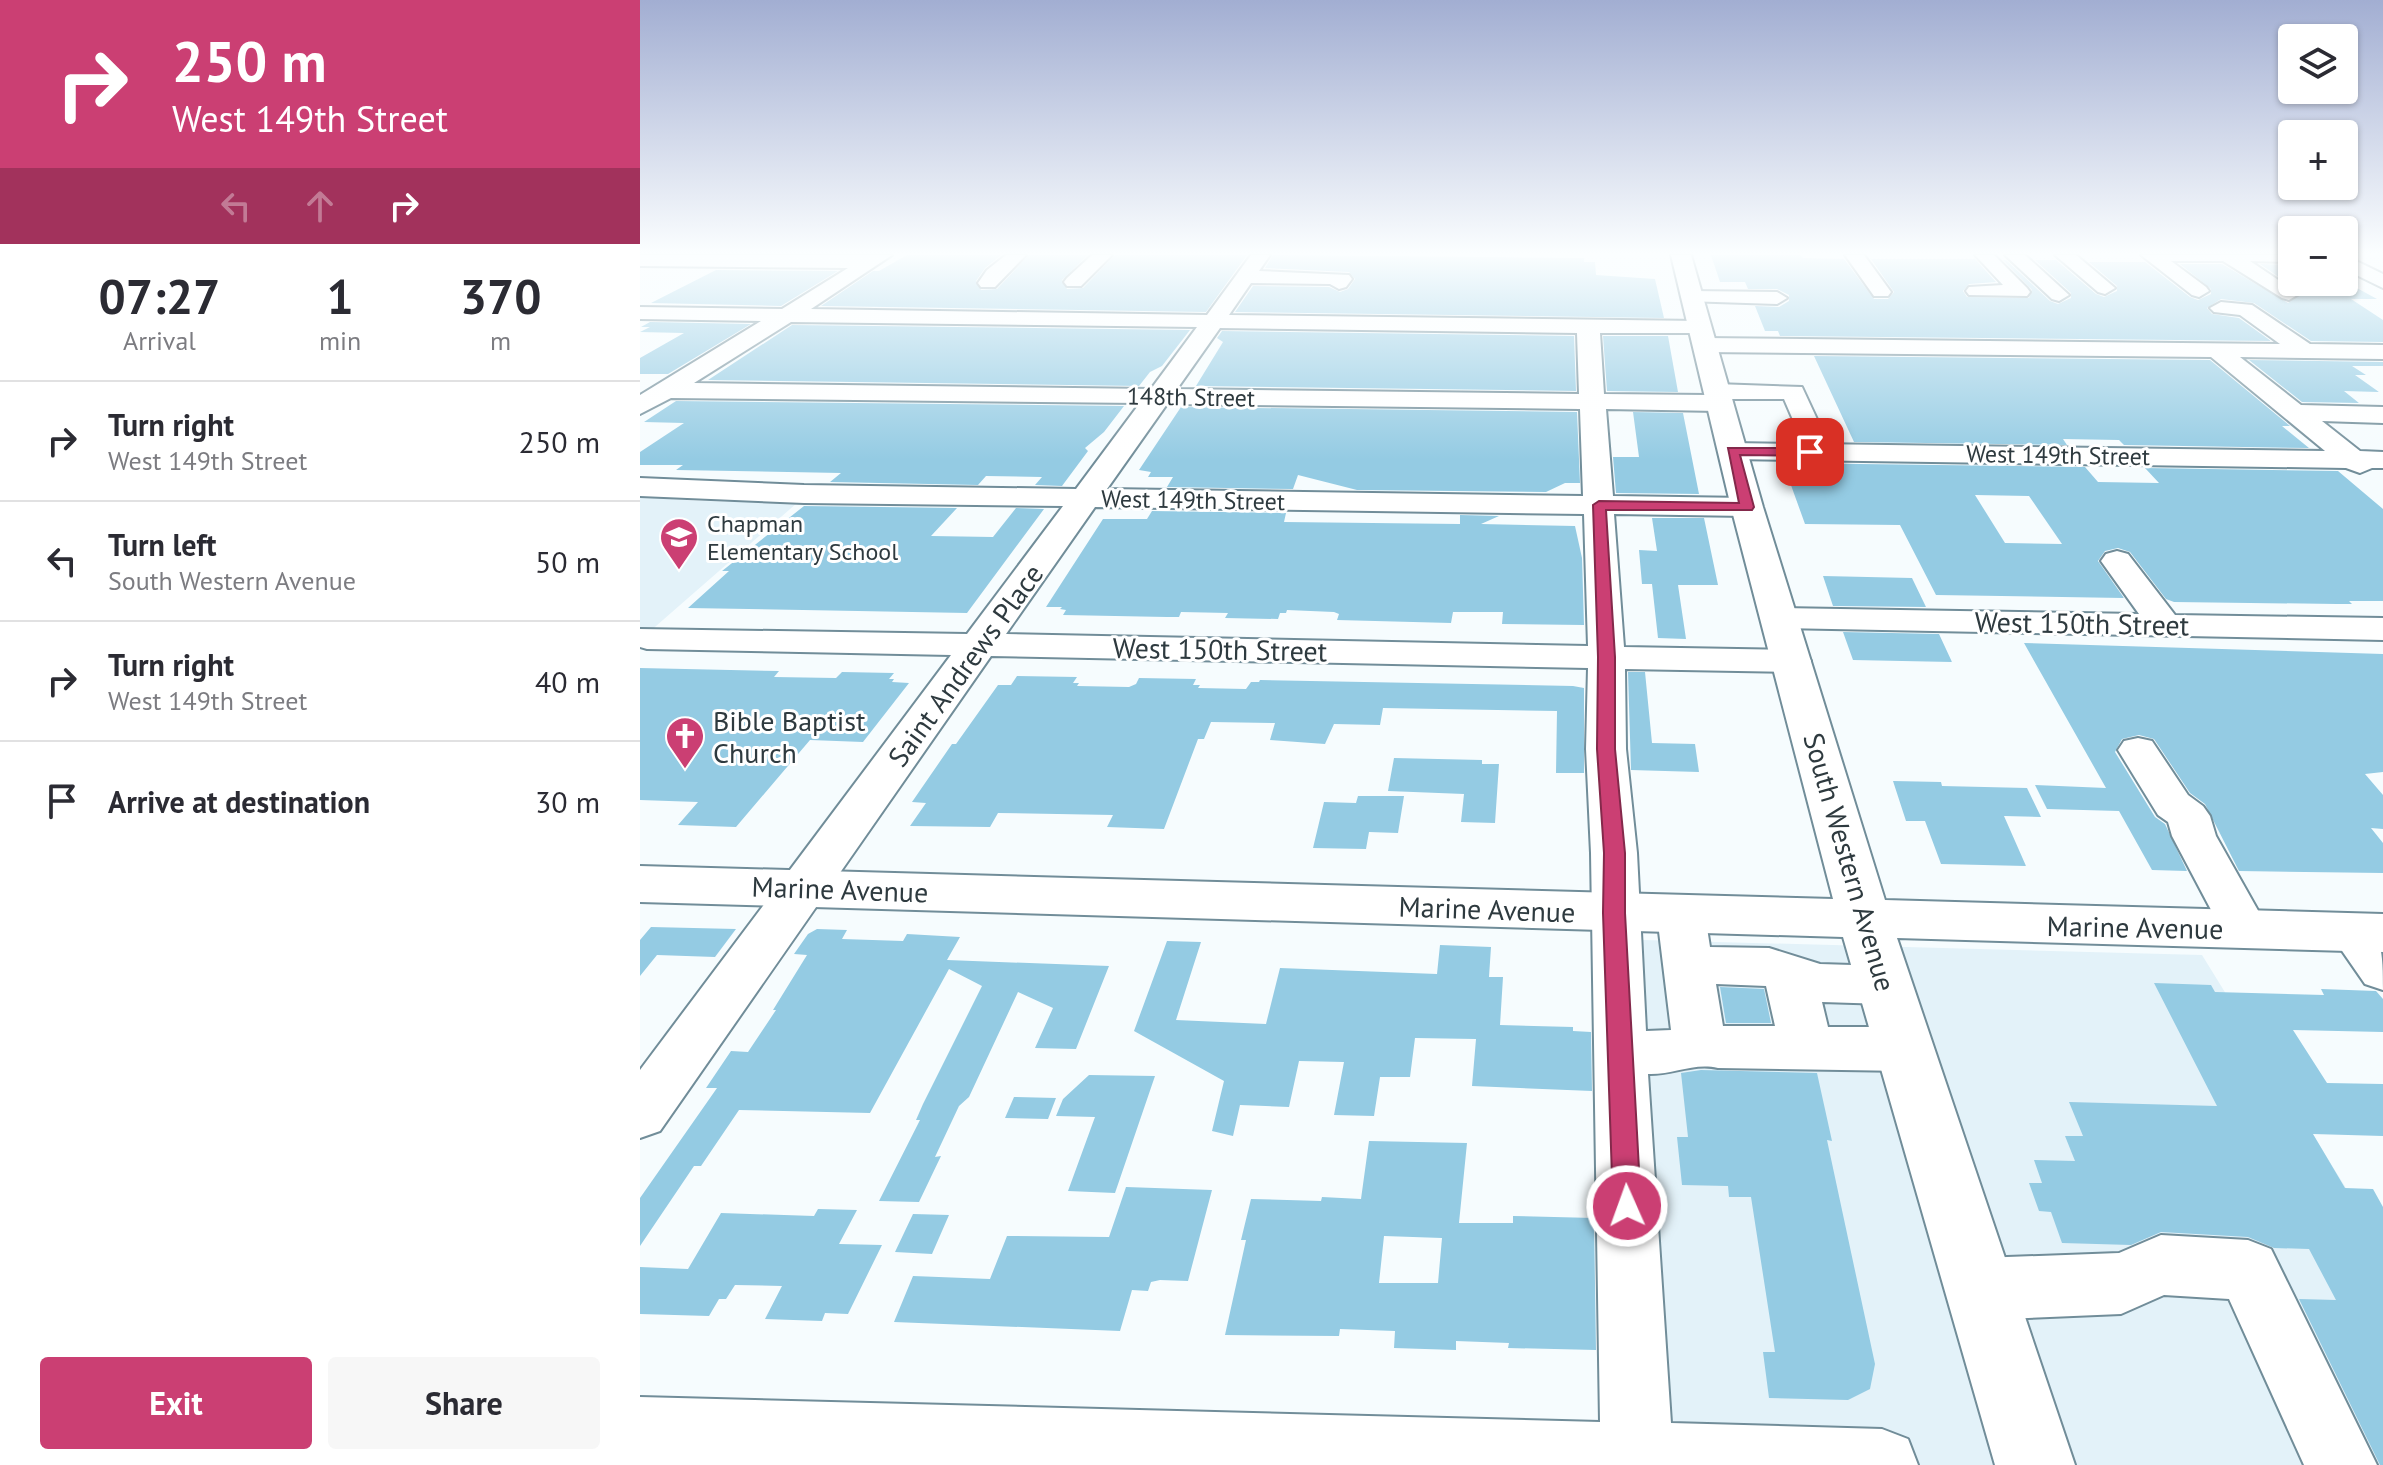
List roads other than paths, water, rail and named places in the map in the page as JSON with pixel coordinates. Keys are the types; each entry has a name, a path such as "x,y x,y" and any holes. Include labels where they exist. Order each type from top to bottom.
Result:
{"main road":[{"name":"South Western Avenue","path":"1699,323 1747,507 1865,921 2035,1465"},
{"name":"Marine Avenue","path":"640,884 2245,930 2373,945"}],"street":[{"path":"640,406 773,323"},
{"name":"Saint Andrews Place","path":"640,1114 1212,323"},
{"path":"1341,323 1588,326 1599,323"},
{"path":"1848,323 2018,348 2383,352"},
{"path":"2265,323 2304,351"},
{"path":"2000,325 2018,348"},
{"path":"1588,326 1607,657 1606,749 1614,853 1637,1462"},
{"path":"2216,350 2383,483"},
{"path":"1779,357 1809,430"},
{"name":"148th Street","path":"664,390 1590,402 1793,392"},
{"path":"2296,413 2383,415"},
{"name":"West 149th Street","path":"1732,451 2383,460"},
{"name":"West 149th Street","path":"640,487 763,493 1084,499 1747,507"},
{"path":"2117,561 2165,625"},
{"name":"West 150th Street","path":"1781,618 2383,629"},
{"name":"West 150th Street","path":"647,638 1793,661"},
{"path":"2138,750 2173,805 2188,816 2194,836 2245,930"},
{"path":"1681,915 1698,1036 1702,1043"},
{"path":"1688,965 1769,967 1802,980 1820,983 1885,985"},
{"path":"1789,973 1806,1048"},
{"path":"1621,1052 1666,1053 1702,1043 1718,1047 1905,1049"},
{"path":"1980,1289 2121,1283 2161,1265 2248,1270 2341,1465"},
{"path":"640,1433 1637,1462 1882,1465"}],"place":[{"name":"Chapman Elementary School","path":"679,571"},
{"name":"Bible Baptist Church","path":"685,770"}]}
